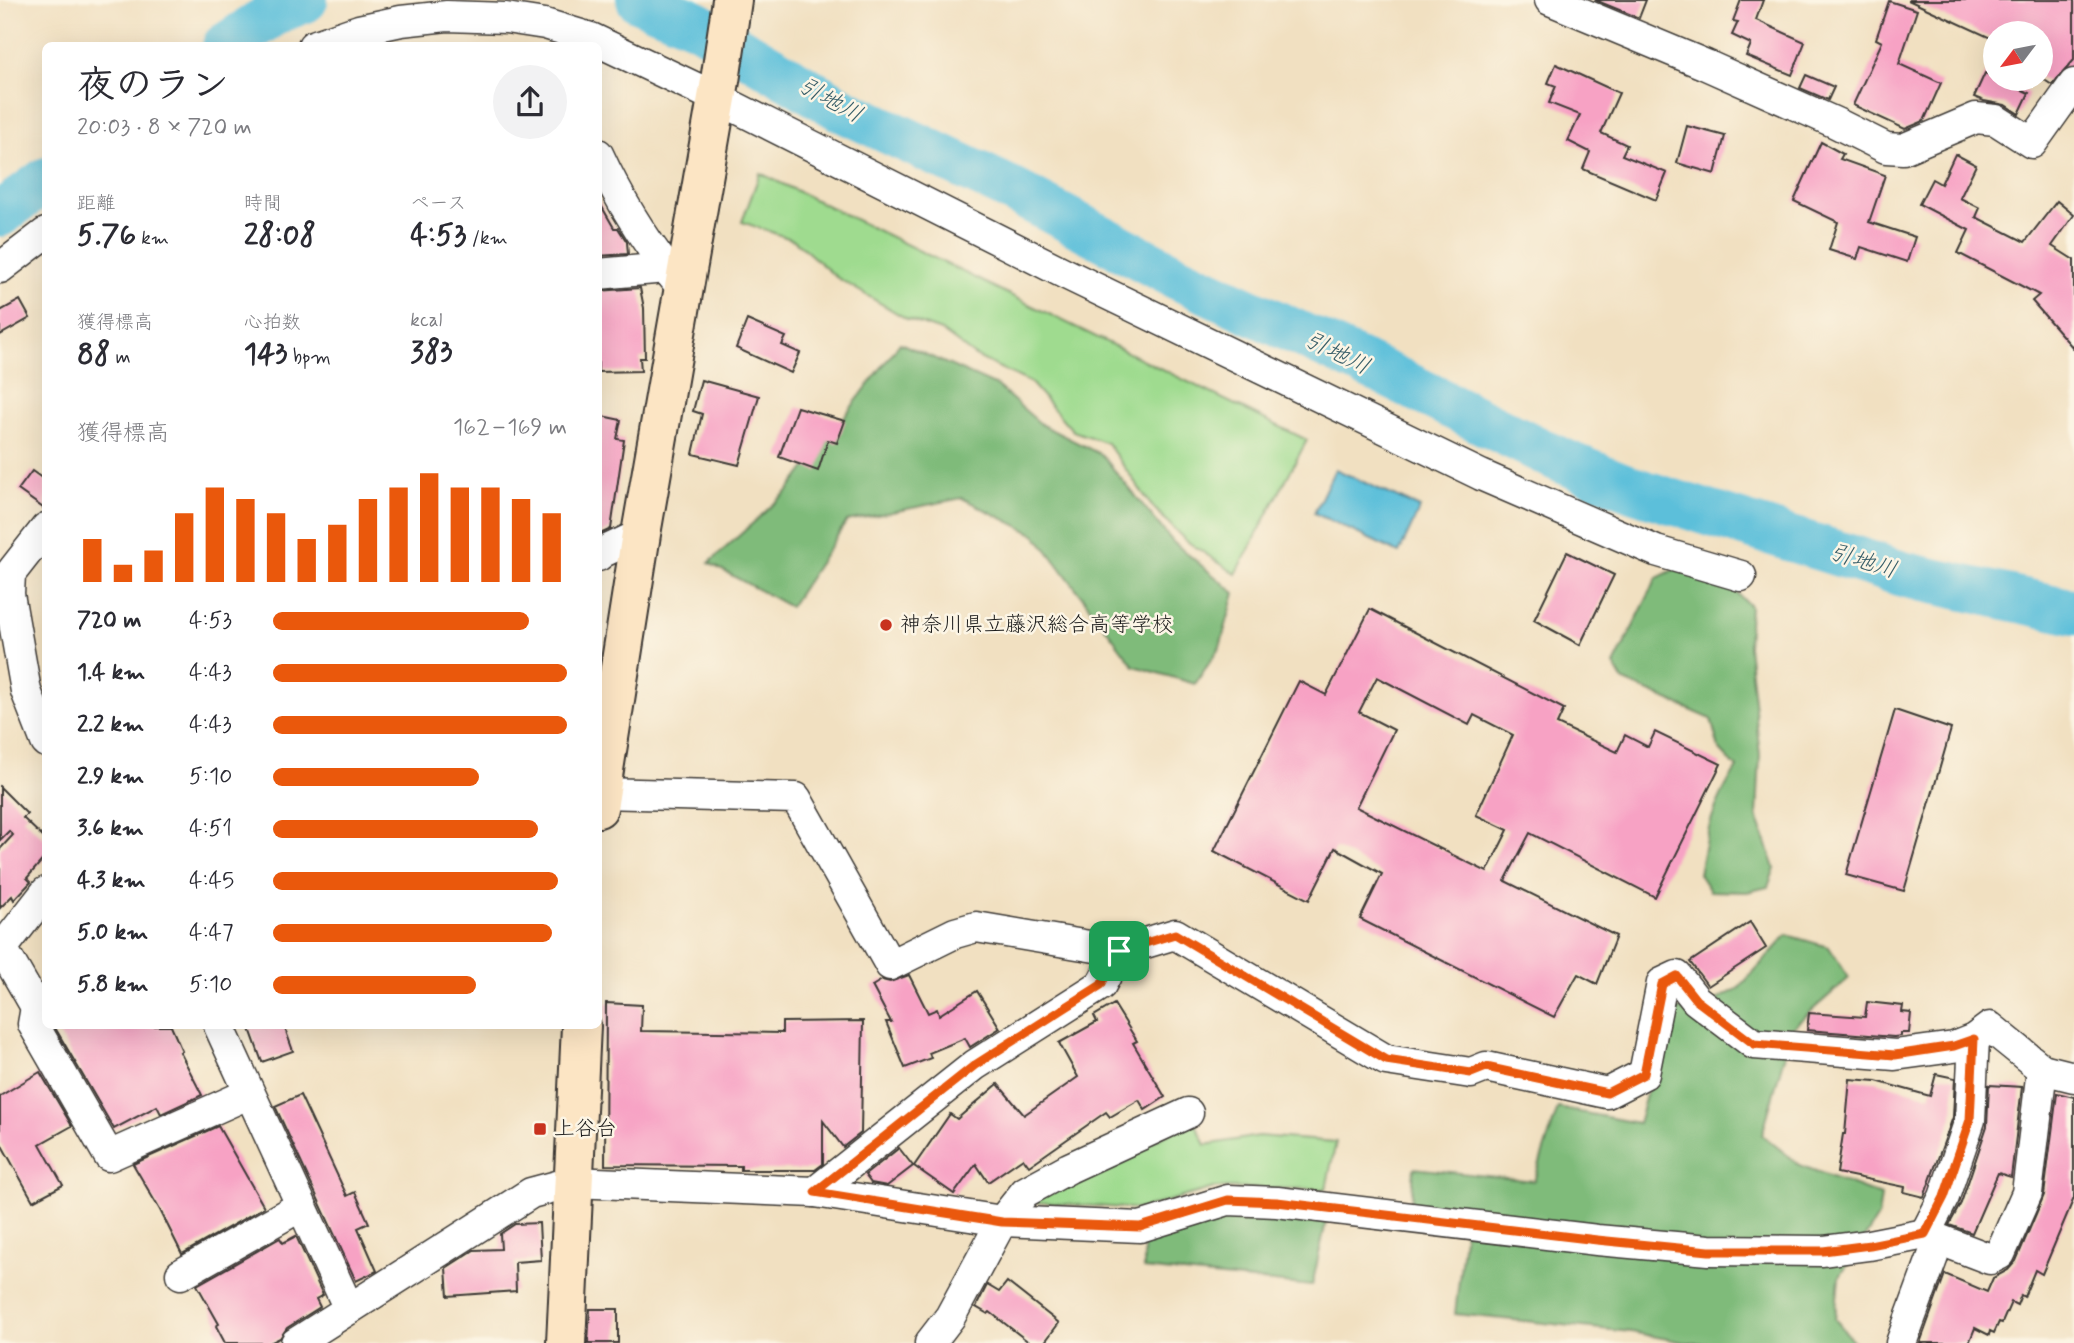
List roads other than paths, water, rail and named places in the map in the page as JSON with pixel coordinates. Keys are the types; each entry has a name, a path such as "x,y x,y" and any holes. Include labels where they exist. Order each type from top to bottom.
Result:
{"street":[{"path":"1550,0 1836,122 1886,148 1903,149 1976,118 1996,120 2032,143 2074,84"},
{"path":"602,781 641,534 674,279 718,89 730,13"},
{"path":"324,42 359,30 401,21 447,16 506,18 549,35 591,38 601,42"},
{"path":"602,42 718,89 1064,273 1481,475 1656,551 1741,576"},
{"path":"602,163 611,183 674,279"},
{"path":"0,268 42,236"},
{"path":"602,274 674,279"},
{"path":"42,533 10,574 9,594 26,691 42,733"},
{"path":"602,553 641,534"},
{"path":"602,800 796,798 890,965 955,933 976,927 1119,951 1175,934 1386,1060 1471,1073 1486,1067 1607,1093 1644,1074 1662,984 1677,976 1696,1000 1754,1044 1895,1055 1954,1046 1974,1039 1990,1027 2042,1069 2074,1077"},
{"path":"42,896 3,939 41,1005 33,1024 109,1156 248,1094"},
{"path":"815,1192 975,1065 1101,985 1119,951"},
{"path":"220,1029 349,1309"},
{"path":"566,1343 572,1182 573,1035"},
{"path":"1901,1343 1970,1120 1974,1039"},
{"path":"296,1343 531,1193 572,1182 815,1192 1002,1222 1140,1227 1228,1200 1277,1202 1709,1251 1823,1251 1932,1237 1990,1259 2000,1254 2027,1193 2042,1069"},
{"path":"930,1343 950,1317 1002,1222 1025,1192 1069,1168 1188,1113"},
{"path":"181,1274 301,1206"}],"water":[{"path":"1335,469 1420,508 1399,553 1314,513"}],"waterway":[{"name":"引地川","path":"231,42 278,11 305,0"},
{"name":"引地川","path":"639,0 697,24 841,109 1002,185 1179,278 1392,377 1558,459 1632,489 1906,575 2074,612"},
{"name":"引地川","path":"0,214 42,183"}],"place":[{"name":"神奈川県立藤沢総合高等学校","path":"886,625"},
{"name":"上谷台","path":"540,1129"}]}
